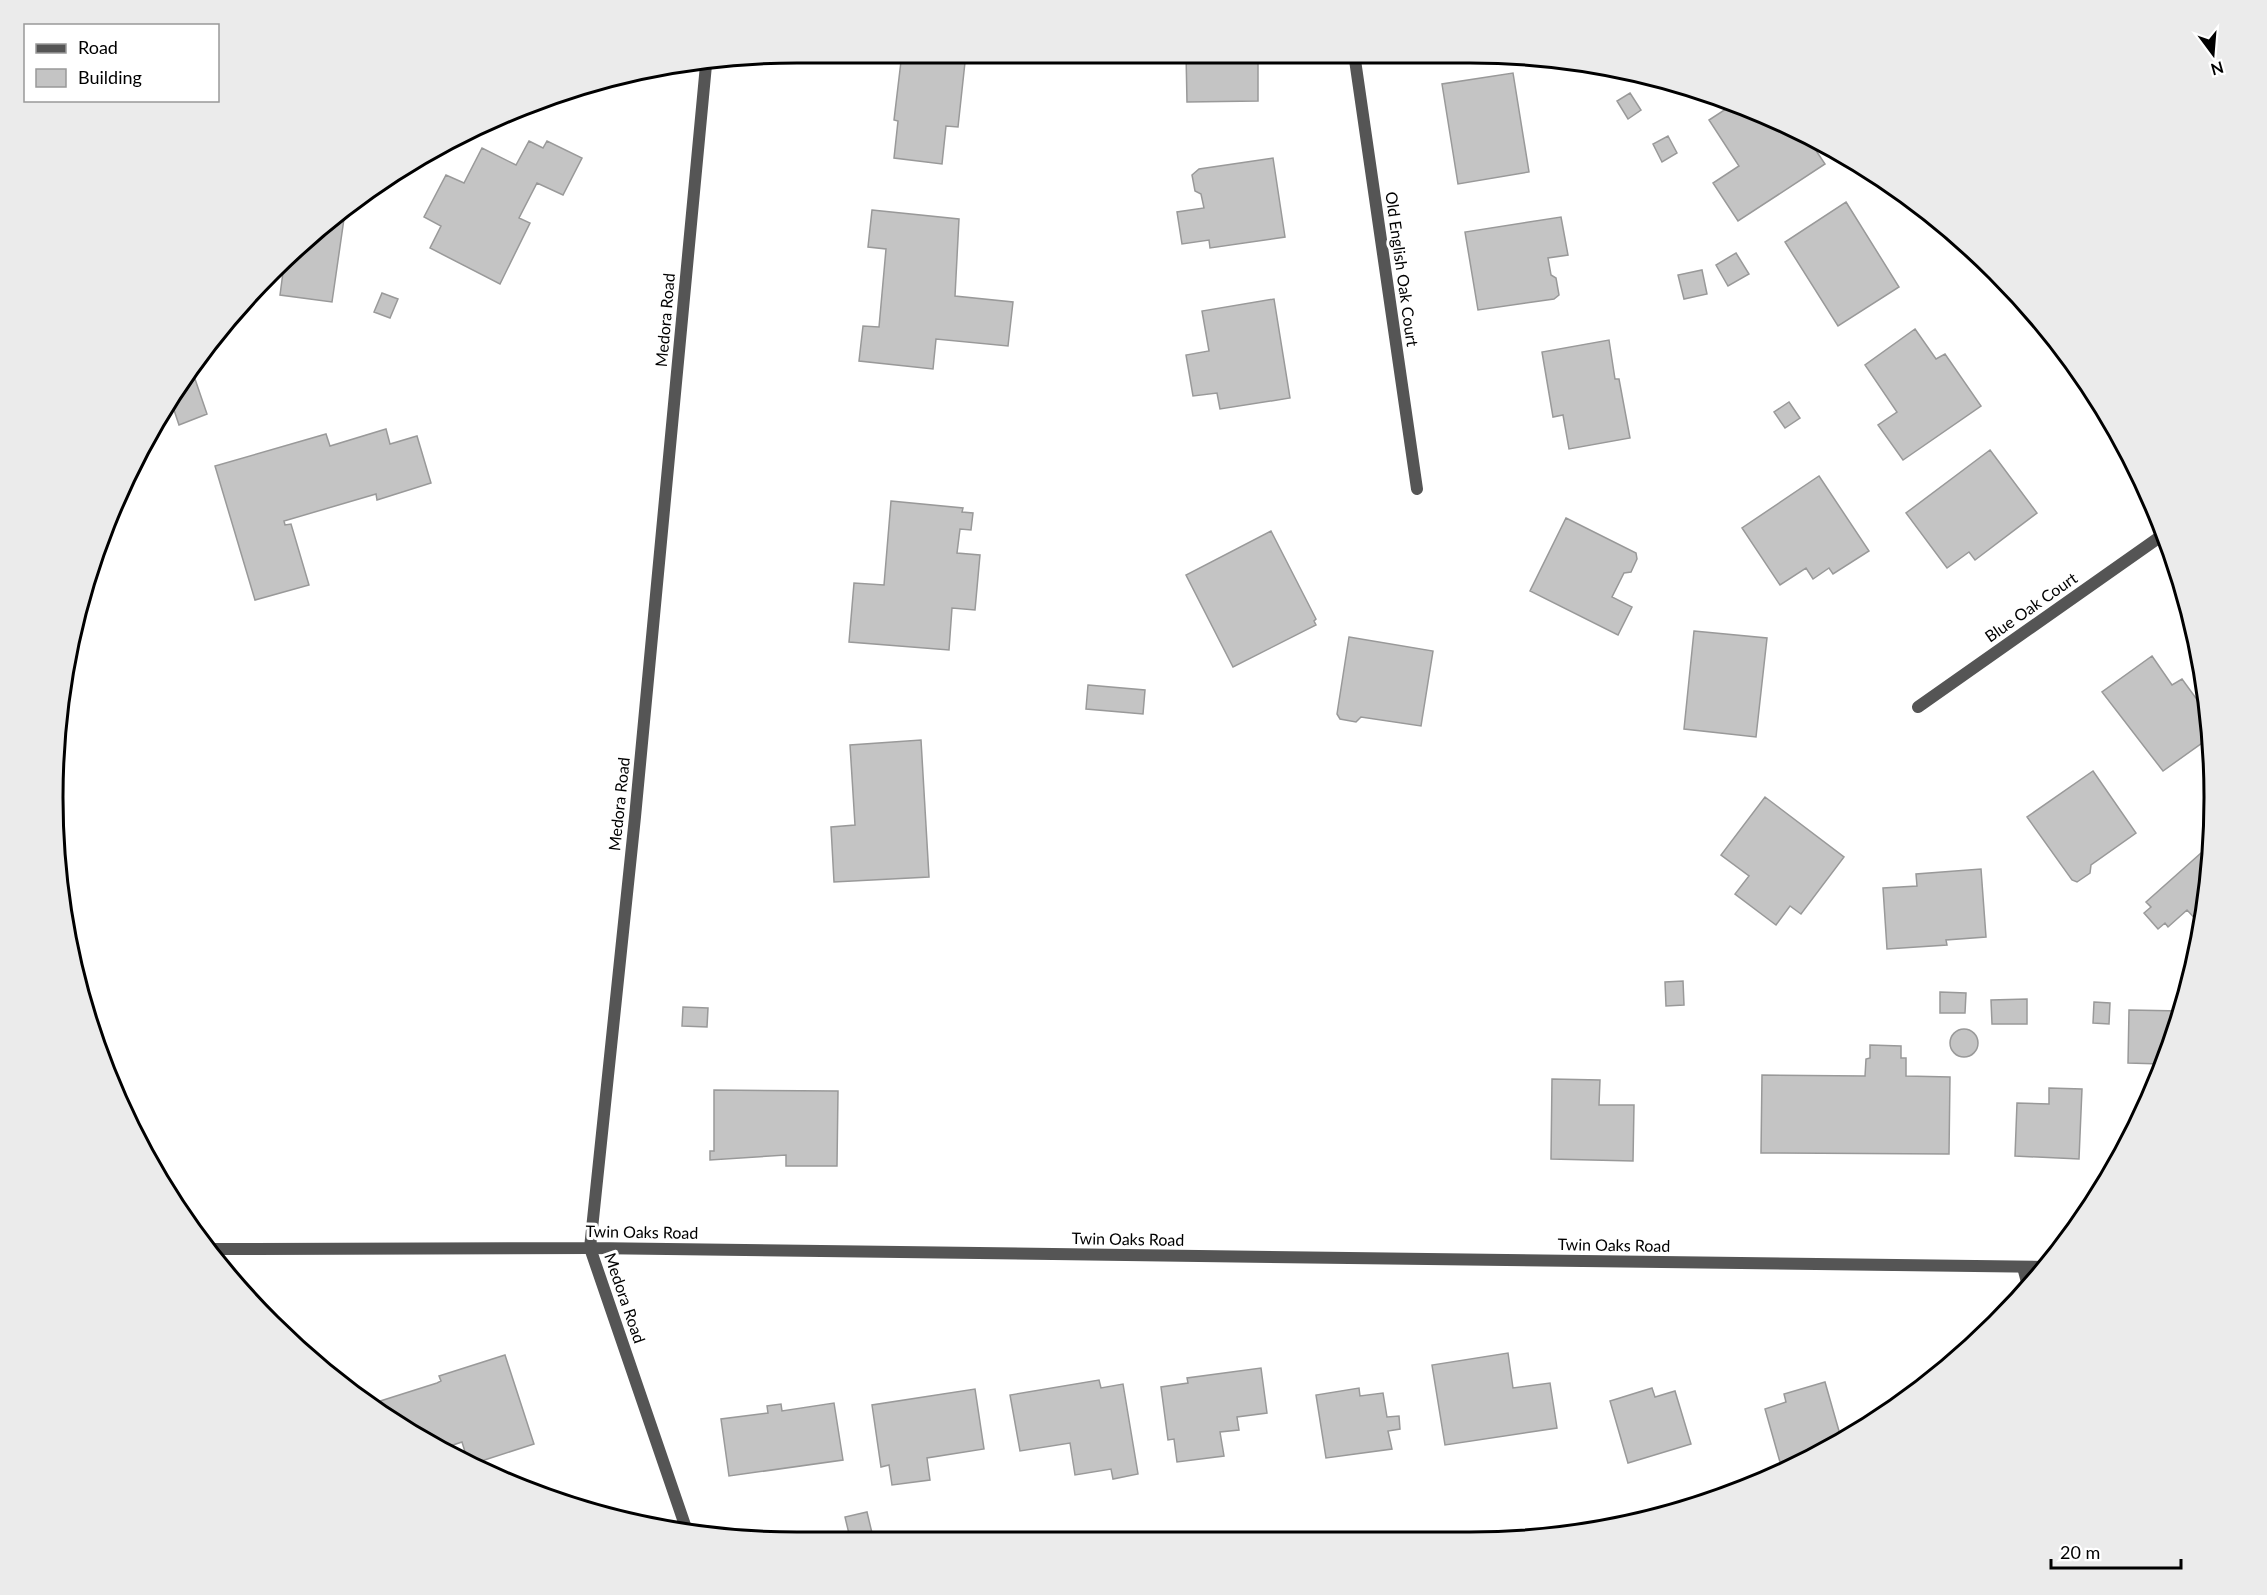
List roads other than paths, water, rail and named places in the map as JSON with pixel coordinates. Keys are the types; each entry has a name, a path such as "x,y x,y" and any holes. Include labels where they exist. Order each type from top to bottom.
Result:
{"street":[{"name":"Old English Oak Court","path":"1356,63 1417,489"},
{"name":"Medora Road","path":"684,1523 590,1248 636,805 706,69"},
{"name":"Blue Oak Court","path":"1918,707 2157,539"},
{"name":"Twin Oaks Road","path":"218,1249 590,1248 2034,1267"},
{"path":"2023,1267 2026,1277"}]}
